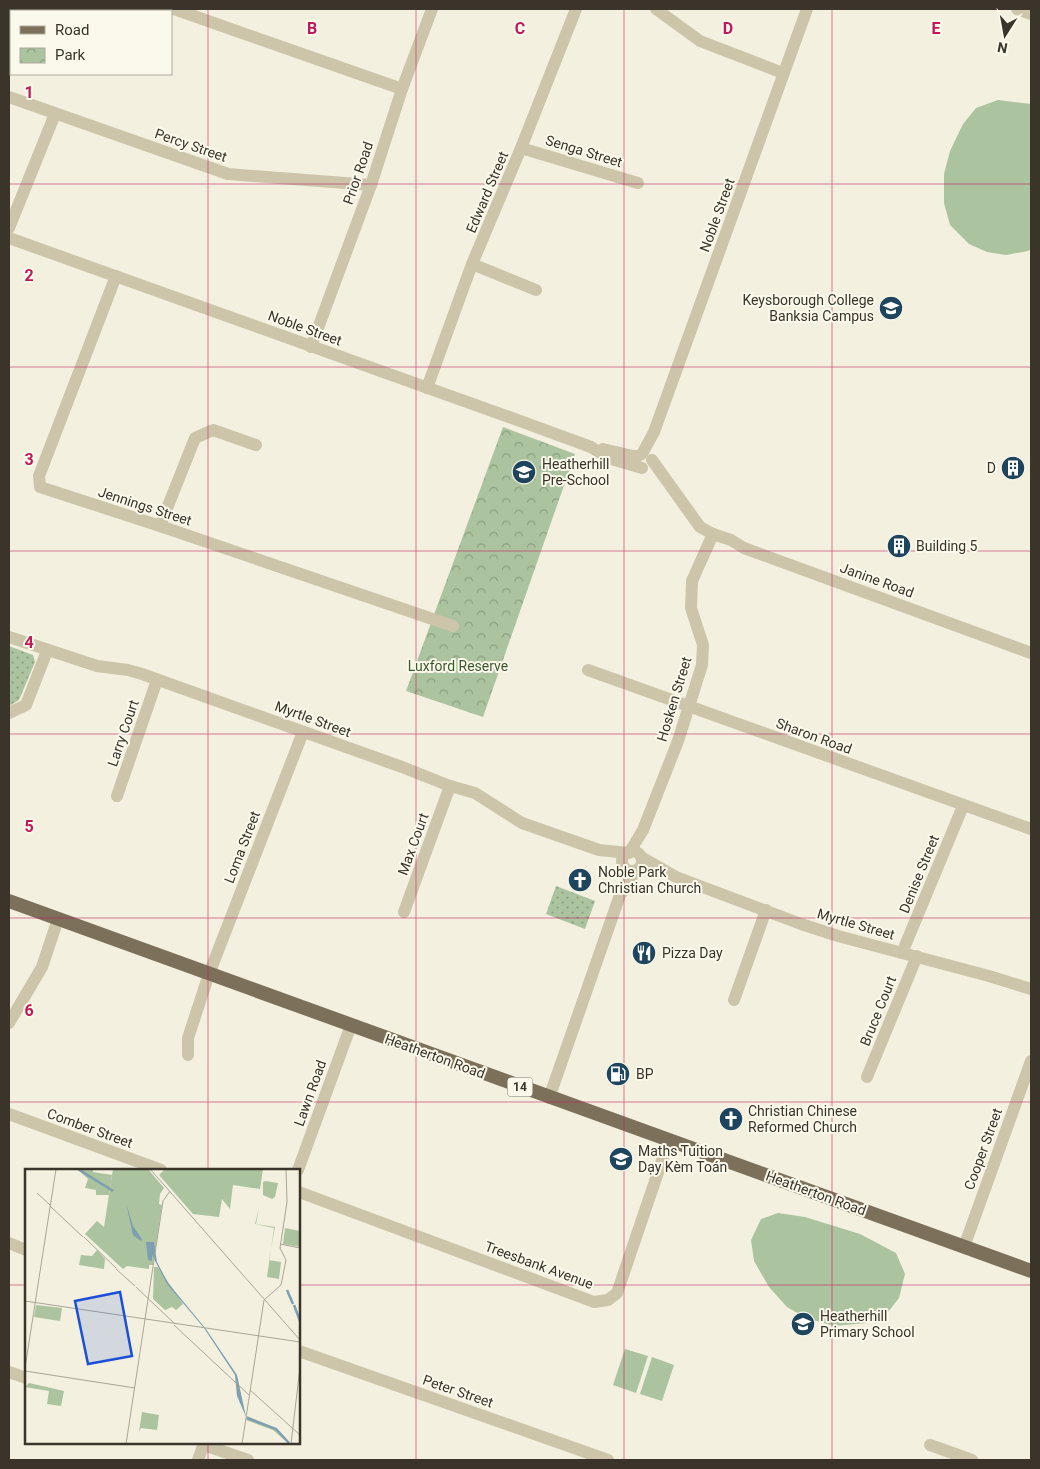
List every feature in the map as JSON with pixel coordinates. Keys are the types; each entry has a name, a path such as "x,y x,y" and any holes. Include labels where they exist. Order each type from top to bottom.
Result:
{"main road":[{"name":"Heatherton Road","path":"9,902 1031,1271"}],"street":[{"path":"174,9 402,89"},
{"name":"Prior Road","path":"311,347 371,185 402,89 432,9"},
{"name":"Edward Street","path":"427,388 472,264 521,148 576,9"},
{"path":"656,9 700,41 783,73"},
{"name":"Noble Street","path":"9,238 591,447 610,450 645,461 807,9"},
{"path":"1017,9 1031,14"},
{"name":"Percy Street","path":"9,97 228,174 371,185"},
{"path":"9,228 55,114"},
{"name":"Senga Street","path":"521,148 638,183"},
{"path":"472,264 536,290"},
{"name":"Jennings Street","path":"116,276 40,476 40,487 453,626"},
{"path":"160,526 195,438 213,430 256,445"},
{"path":"645,461 708,536"},
{"name":"Janine Road","path":"708,536 730,547 744,548 1031,653"},
{"name":"Hosken Street","path":"635,854 678,741 702,666 702,638 691,608 692,581 694,568 708,536"},
{"name":"Myrtle Street","path":"9,637 97,666 128,670 412,770 450,786 476,793 522,823 599,850 630,868 676,877 838,936 981,973 1031,989"},
{"path":"9,713 26,705 47,651"},
{"name":"Sharon Road","path":"588,670 1031,829"},
{"name":"Larry Court","path":"117,796 157,680"},
{"name":"Loma Street","path":"188,1055 188,1038 209,974 303,732"},
{"name":"Max Court","path":"404,912 450,786"},
{"name":"Denise Street","path":"902,953 963,806"},
{"name":"Myrtle Street","path":"599,850 635,854 676,877"},
{"path":"548,1098 630,868 624,857 635,854 641,866 630,868"},
{"path":"734,1000 766,910"},
{"path":"9,1023 42,967 58,919"},
{"name":"Bruce Court","path":"868,1078 917,956"},
{"name":"Lawn Road","path":"298,1169 351,1025"},
{"name":"Cooper Street","path":"964,1246 1031,1061"},
{"name":"Comber Street","path":"9,1114 158,1169"},
{"name":"Treesbank Avenue","path":"300,1192 594,1302 608,1300 617,1293 670,1140"},
{"path":"9,1244 25,1250"},
{"name":"Peter Street","path":"300,1351 573,1454 608,1460"},
{"path":"9,1372 25,1378"},
{"path":"198,1460 204,1444 248,1460"},
{"path":"930,1445 972,1460"}],"green space":[{"path":"998,100 1031,104 1031,249 1006,255 987,252 969,244 950,225 944,203 944,174 950,151 963,124 976,108"},
{"name":"Luxford Reserve","path":"503,427 575,454 483,717 406,691"},
{"path":"9,646 33,655 35,662 19,700 9,706"},
{"path":"556,886 595,901 585,929 546,914"},
{"path":"778,1213 805,1217 860,1234 896,1253 905,1274 899,1298 888,1312 866,1323 834,1326 806,1318 787,1307 769,1287 754,1261 751,1240 761,1219"},
{"path":"625,1349 648,1356 636,1393 613,1385"},
{"path":"652,1357 674,1365 662,1401 640,1394"}],"place":[{"name":"Keysborough College Banksia Campus","path":"891,308"},
{"name":"D","path":"1013,468"},
{"name":"Heatherhill Pre-School","path":"524,472"},
{"name":"Building 5","path":"899,546"},
{"name":"Noble Park Christian Church","path":"580,880"},
{"name":"Pizza Day","path":"644,953"},
{"name":"BP","path":"618,1074"},
{"name":"Christian Chinese Reformed Church","path":"731,1119"},
{"name":"Maths Tuition Dạy Kèm Toán","path":"621,1159"},
{"name":"Heatherhill Primary School","path":"803,1324"}]}
